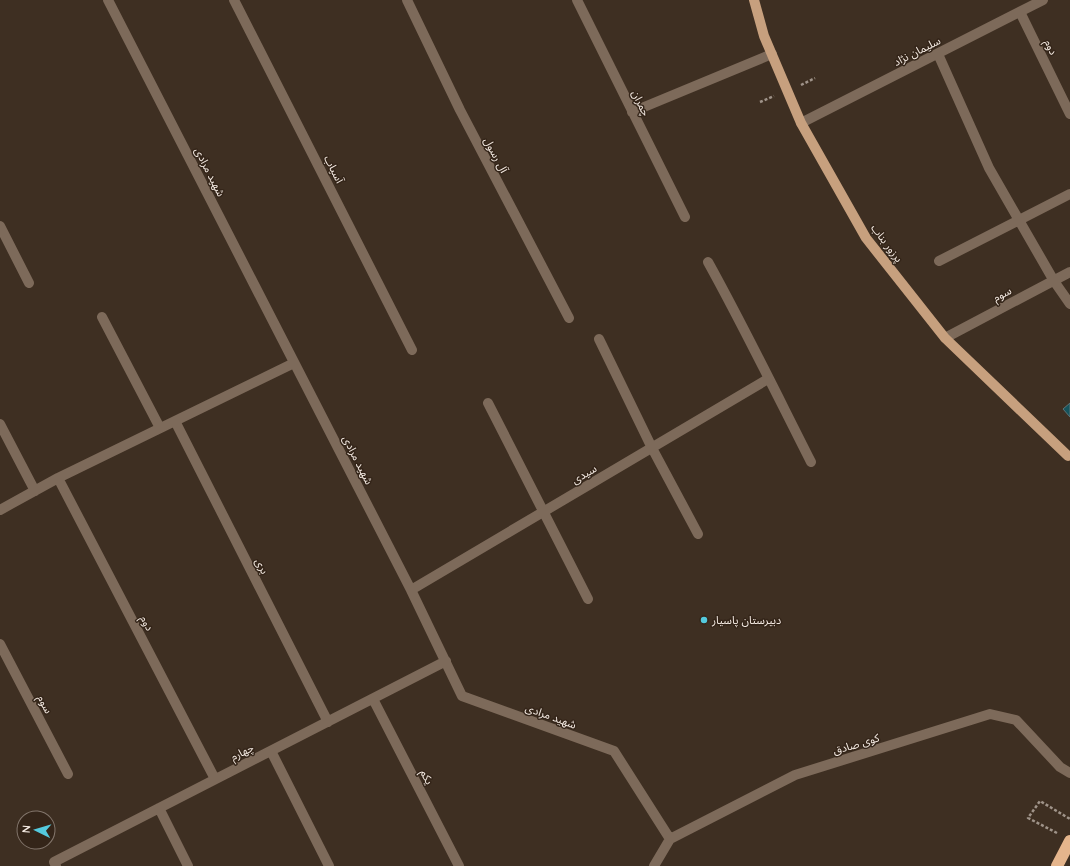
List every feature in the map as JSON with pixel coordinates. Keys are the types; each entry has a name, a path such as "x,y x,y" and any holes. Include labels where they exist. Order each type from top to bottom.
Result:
{"highway":[{"path":"1057,866 1067,838"}],"main road":[{"name":"پرزور بناب","path":"754,0 764,36 801,123 866,238 946,338 1069,458"}],"street":[{"name":"شهید مرادی","path":"108,0 411,590 462,696 614,751 670,839"},
{"name":"آسیاب","path":"234,0 412,350"},
{"name":"آل رسول","path":"407,0 460,110 569,318"},
{"name":"چمران","path":"577,0 685,217"},
{"name":"سلیمان نژاد","path":"801,123 1043,0"},
{"name":"دوم","path":"1020,12 1070,114"},
{"path":"632,112 772,54"},
{"path":"938,54 989,168 1054,281 1070,304"},
{"path":"939,261 1070,194"},
{"path":"0,226 29,283"},
{"path":"708,262 738,316 768,379 811,462"},
{"name":"سوم","path":"946,338 1070,272"},
{"path":"102,317 160,428"},
{"path":"600,339 652,448 698,534"},
{"path":"0,510 58,478 294,362"},
{"name":"سیدی","path":"411,590 768,379"},
{"path":"488,403 588,599"},
{"name":"بری","path":"175,421 328,722"},
{"path":"0,424 35,491"},
{"name":"دوم","path":"58,478 215,779"},
{"name":"سوم","path":"0,644 68,774"},
{"name":"چهارم","path":"56,866 54,862 446,661"},
{"name":"یکم","path":"373,699 459,866"},
{"name":"کوی صادق","path":"670,839 795,775 990,714 1016,720 1060,767 1070,773"},
{"path":"271,751 329,866"},
{"path":"159,808 188,866"},
{"path":"654,866 670,839"}],"path":[{"path":"1067,838 1028,818 1040,802 1070,818"}],"building":[{"path":"1070,403 1070,417 1063,409"}],"place":[{"name":"دبیرستان پاسیار","path":"704,620"}]}
